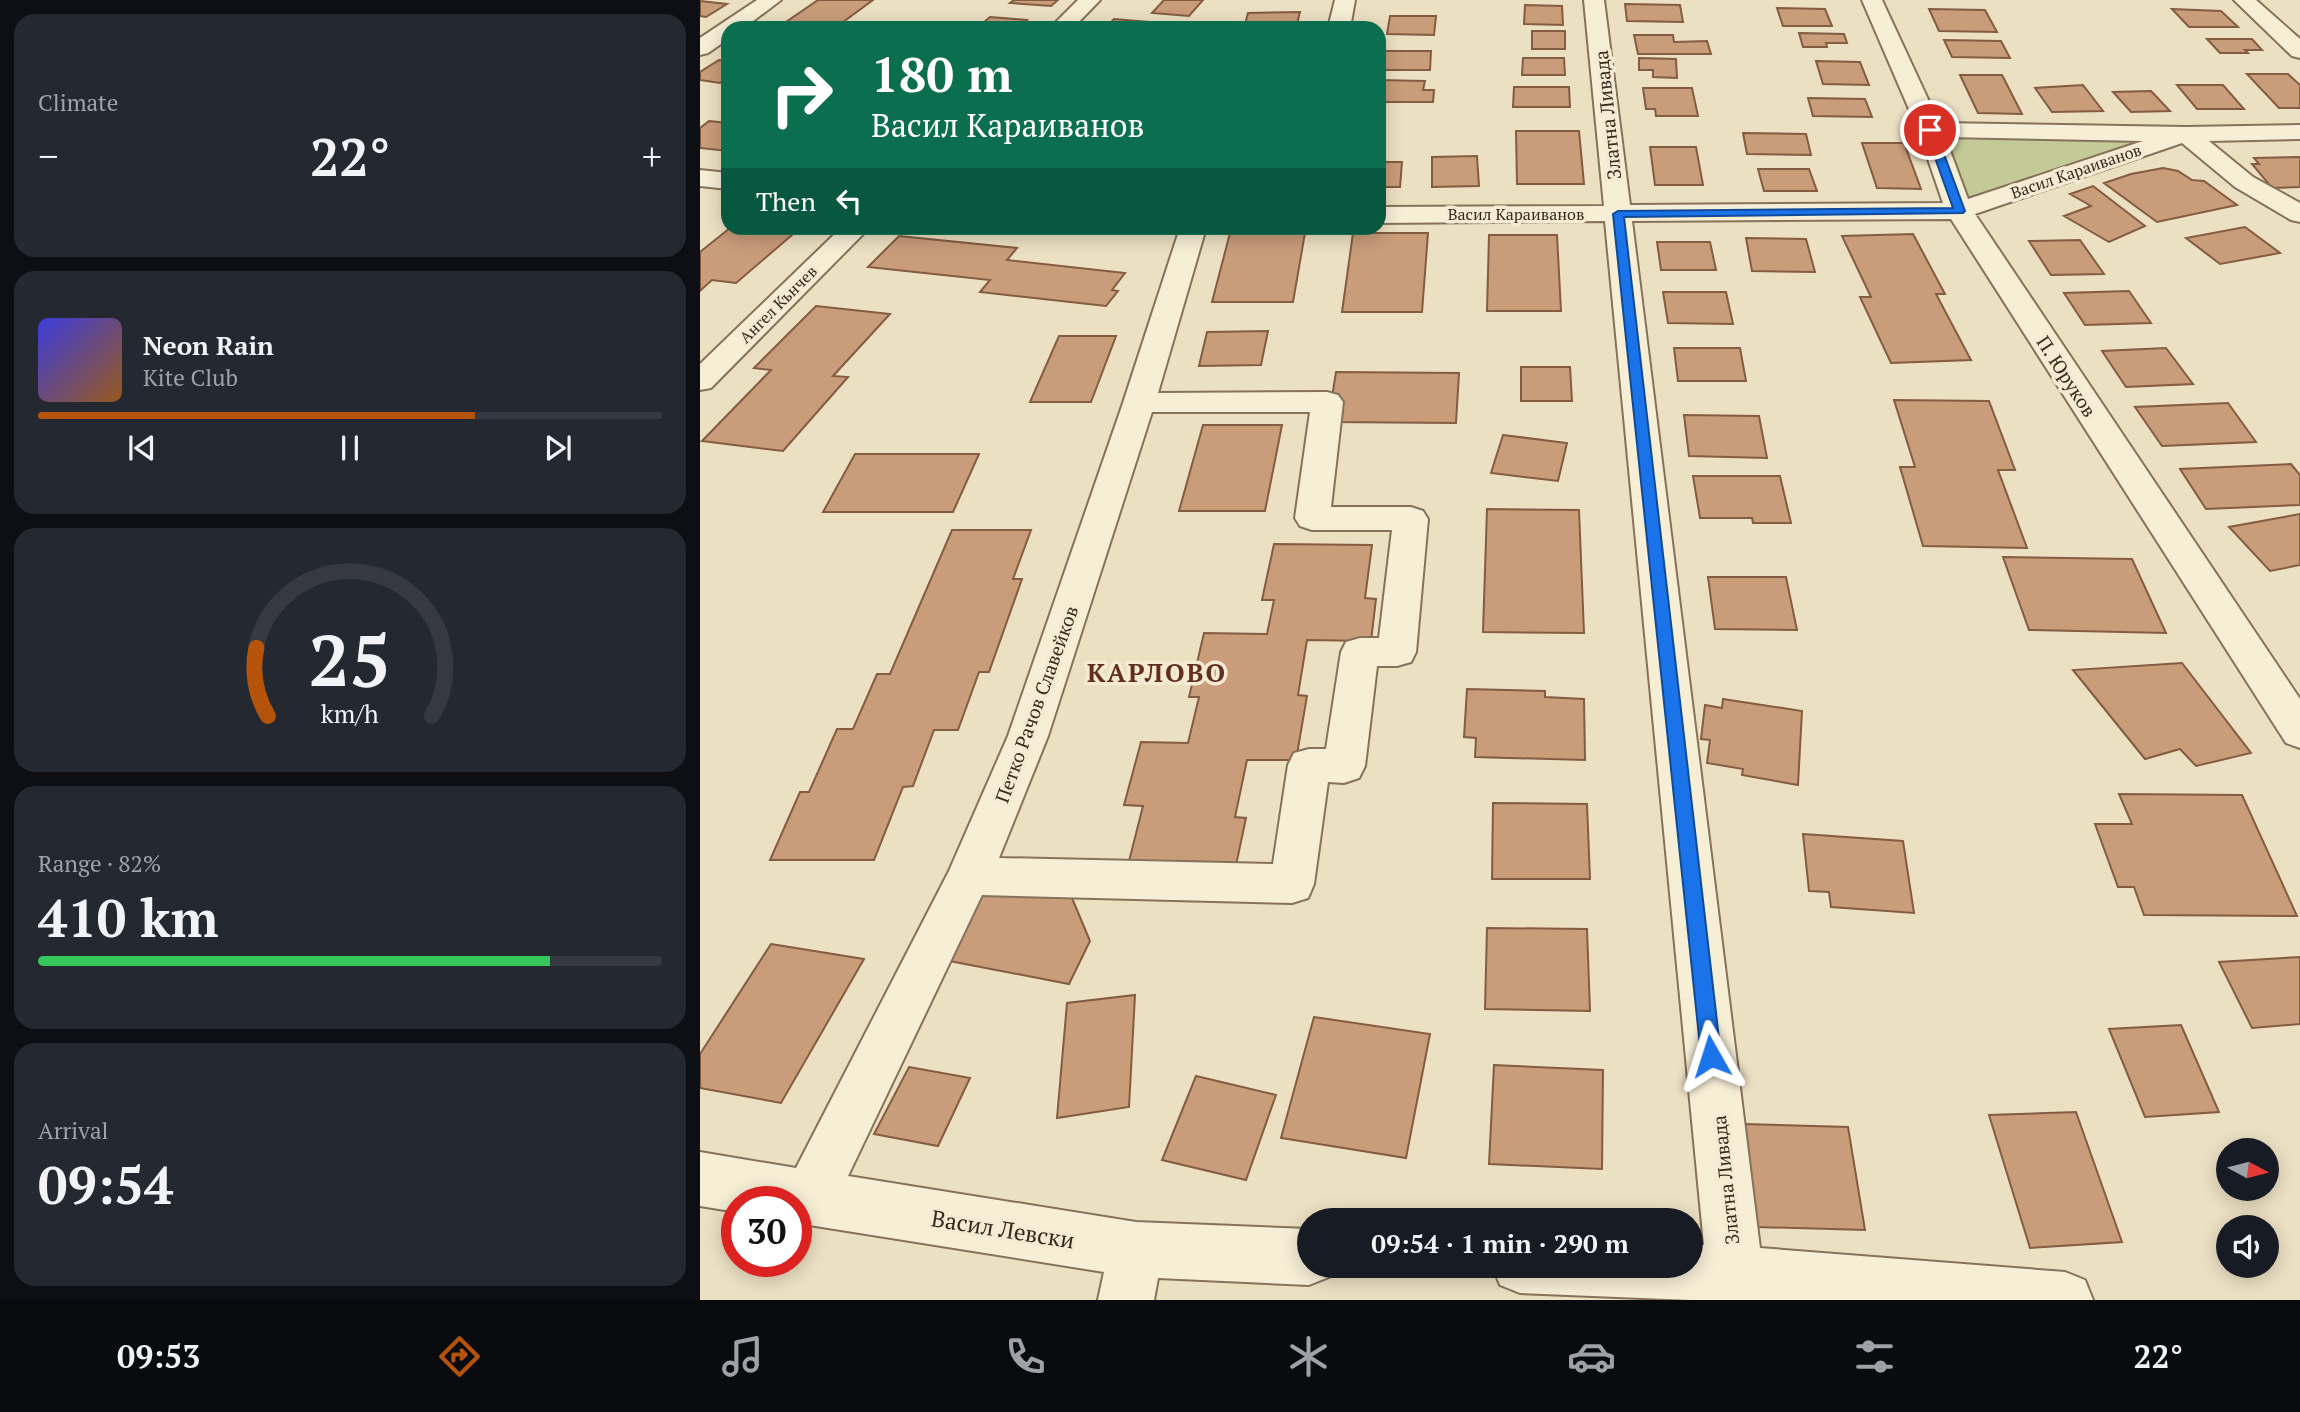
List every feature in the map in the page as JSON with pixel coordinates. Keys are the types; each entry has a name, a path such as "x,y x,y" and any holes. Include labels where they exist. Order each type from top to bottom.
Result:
{"street":[{"path":"741,21 772,0"},
{"path":"1068,21 1090,0"},
{"path":"1340,21 1345,0"},
{"name":"Златна Ливада","path":"1594,0 1735,1274"},
{"name":"П. Юруков","path":"1872,0 1930,130 1959,211 2300,732"},
{"path":"2244,0 2300,51"},
{"path":"700,48 721,34"},
{"name":"Васил Караиванов","path":"1930,130 2186,134 2300,132"},
{"path":"2186,134 2244,182 2300,214"},
{"name":"Васил Караиванов","path":"1386,215 1959,211 2186,134"},
{"path":"700,178 721,180"},
{"name":"Ангел Кънчев","path":"700,381 849,235"},
{"name":"Петко Рачов Славейков","path":"812,1192 969,876 1028,736 1139,403 1191,235"},
{"path":"969,876 1292,884 1309,765 1344,766 1360,652 1397,652 1410,519 1312,518 1327,402 1139,403"},
{"name":"Васил Левски","path":"700,1179 740,1186"},
{"name":"Васил Левски","path":"812,1199 1131,1275 1297,1258"},
{"path":"1703,1273 2065,1300"}],"green space":[{"path":"1930,130 2186,134 1959,211"}],"building":[{"path":"818,0 873,0 844,21 787,21"},
{"path":"1014,0 1058,0 1051,6 1010,3"},
{"path":"1164,0 1203,0 1189,16 1152,13"},
{"path":"700,1 727,4 706,17 700,16"},
{"path":"1625,4 1680,5 1683,22 1627,21"},
{"path":"1525,5 1562,6 1563,25 1524,24"},
{"path":"1777,8 1825,9 1832,26 1783,26"},
{"path":"1929,9 1985,10 1997,32 1939,31"},
{"path":"2172,9 2221,11 2238,27 2189,27"},
{"path":"1300,12 1298,21 1246,21 1248,13"},
{"path":"1390,16 1436,16 1434,35 1387,34"},
{"path":"990,17 1027,20 1026,21 985,21"},
{"path":"1532,31 1565,31 1565,49 1532,49"},
{"path":"1799,33 1844,34 1847,43 1826,43 1827,47 1803,47"},
{"path":"1634,35 1673,35 1674,42 1707,41 1711,54 1638,54"},
{"path":"2207,39 2252,39 2262,50 2220,53"},
{"path":"1944,40 2001,41 2010,58 1952,57"},
{"path":"1386,51 1431,51 1430,70 1386,70"},
{"path":"1523,58 1564,58 1565,75 1522,75"},
{"path":"1639,58 1676,59 1677,78 1653,77 1653,70 1639,70"},
{"path":"721,60 720,83 700,80 700,72"},
{"path":"1816,61 1860,62 1869,85 1823,84"},
{"path":"2247,74 2288,74 2300,85 2300,108 2279,108"},
{"path":"1960,75 2002,75 2022,114 1978,113"},
{"path":"1386,80 1425,81 1423,90 1434,90 1433,102 1386,102"},
{"path":"2083,85 2103,111 2052,112 2035,88"},
{"path":"2177,85 2223,85 2244,109 2197,109"},
{"path":"1514,87 1569,87 1570,107 1513,107"},
{"path":"1643,88 1692,88 1698,116 1656,116 1655,109 1646,109"},
{"path":"2151,91 2170,111 2131,112 2113,92"},
{"path":"1808,98 1865,99 1872,117 1813,116"},
{"path":"709,121 721,122 721,150 700,148 700,128"},
{"path":"1516,131 1579,131 1584,184 1517,184"},
{"path":"1743,133 1806,134 1811,155 1747,154"},
{"path":"1862,143 1904,143 1921,189 1877,188"},
{"path":"1650,147 1696,147 1703,185 1655,185"},
{"path":"1477,156 1479,186 1432,187 1432,157"},
{"path":"2300,157 2300,187 2272,188 2252,164 2259,164 2254,158"},
{"path":"1386,162 1402,162 1400,187 1386,187"},
{"path":"2163,168 2178,171 2192,180 2204,181 2237,205 2157,222 2104,183"},
{"path":"1758,169 1809,169 1817,191 1764,191"},
{"path":"2093,186 2145,226 2109,242 2064,216 2091,206 2070,194"},
{"path":"2245,227 2280,253 2220,264 2186,238"},
{"path":"1428,233 1422,312 1342,312 1353,235"},
{"path":"1913,234 1945,294 1936,294 1971,360 1891,363 1860,297 1871,297 1842,236"},
{"path":"721,235 792,235 736,283 712,280 700,291 700,252"},
{"path":"1229,235 1305,235 1293,302 1212,302"},
{"path":"1489,235 1557,235 1561,311 1487,311"},
{"path":"899,236 1017,248 1007,260 1125,273 1112,290 1118,291 1106,306 980,292 990,280 868,267"},
{"path":"1746,238 1806,239 1815,272 1752,271"},
{"path":"2080,240 2104,274 2051,275 2029,241"},
{"path":"1657,242 1710,242 1716,270 1661,270"},
{"path":"2129,291 2151,323 2085,325 2064,293"},
{"path":"1663,292 1726,292 1733,324 1668,323"},
{"path":"816,306 890,314 833,376 848,377 783,451 702,441 771,370 754,368"},
{"path":"1268,331 1261,365 1199,366 1207,332"},
{"path":"1059,336 1116,336 1091,402 1030,402"},
{"path":"1674,348 1740,348 1746,381 1678,381"},
{"path":"2166,348 2193,384 2126,387 2102,351"},
{"path":"1521,367 1570,367 1572,401 1521,401"},
{"path":"1336,372 1459,373 1456,423 1328,422"},
{"path":"1894,400 1989,401 2015,470 1998,470 2027,548 1923,546 1900,467 1915,467"},
{"path":"2228,403 2256,442 2162,446 2135,407"},
{"path":"1684,415 1759,416 1767,458 1689,456"},
{"path":"1203,425 1282,425 1265,511 1179,511"},
{"path":"1503,435 1567,443 1558,481 1491,473"},
{"path":"855,454 979,454 953,512 823,512"},
{"path":"2291,464 2300,475 2300,505 2206,509 2180,469"},
{"path":"1693,476 1780,476 1791,523 1753,523 1752,518 1700,518"},
{"path":"1487,509 1579,510 1584,633 1483,632"},
{"path":"2300,514 2300,565 2270,571 2229,527"},
{"path":"952,530 1031,530 1013,579 1022,579 989,672 979,672 958,730 934,730 913,786 903,787 874,860 770,860 800,792 809,792 837,729 853,729 877,674 890,674"},
{"path":"1274,544 1372,545 1365,598 1376,599 1371,641 1307,640 1298,695 1307,696 1296,760 1247,760 1235,817 1246,818 1235,870 1127,869 1143,806 1124,805 1141,742 1188,743 1199,697 1189,697 1204,633 1267,634 1274,600 1262,600"},
{"path":"2003,557 2132,559 2166,633 2029,630"},
{"path":"1708,577 1786,577 1797,630 1715,629"},
{"path":"2182,663 2251,753 2196,766 2180,749 2145,759 2073,670"},
{"path":"1467,689 1545,691 1545,697 1584,699 1585,760 1475,757 1476,738 1464,737"},
{"path":"1723,699 1802,711 1798,785 1742,775 1743,769 1707,763 1710,740 1701,739 1705,705 1722,708"},
{"path":"2119,794 2242,795 2297,916 2144,915 2134,887 2118,887 2095,824 2132,824"},
{"path":"1493,803 1587,804 1590,879 1492,879"},
{"path":"1803,834 1903,841 1914,913 1831,907 1829,892 1809,891"},
{"path":"977,885 1072,898 1090,941 1069,984 939,959"},
{"path":"1487,928 1587,929 1590,1011 1485,1009"},
{"path":"771,944 864,959 781,1103 700,1088 700,1054"},
{"path":"2300,957 2300,1024 2252,1028 2219,962"},
{"path":"1135,995 1129,1107 1057,1118 1067,1003"},
{"path":"1314,1017 1430,1034 1406,1158 1281,1138"},
{"path":"2181,1025 2219,1112 2145,1117 2109,1029"},
{"path":"1494,1065 1603,1070 1602,1169 1489,1164"},
{"path":"909,1067 970,1078 938,1146 874,1134"},
{"path":"1196,1076 1276,1095 1246,1180 1162,1160"},
{"path":"2076,1112 2122,1242 2030,1248 1989,1115"},
{"path":"1744,1124 1848,1127 1865,1230 1756,1227"}],"district":[{"name":"КАРЛОВО","path":"1157,672"}],"route":[{"path":"1711,1056 1618,214 1959,211 1930,130"}]}
